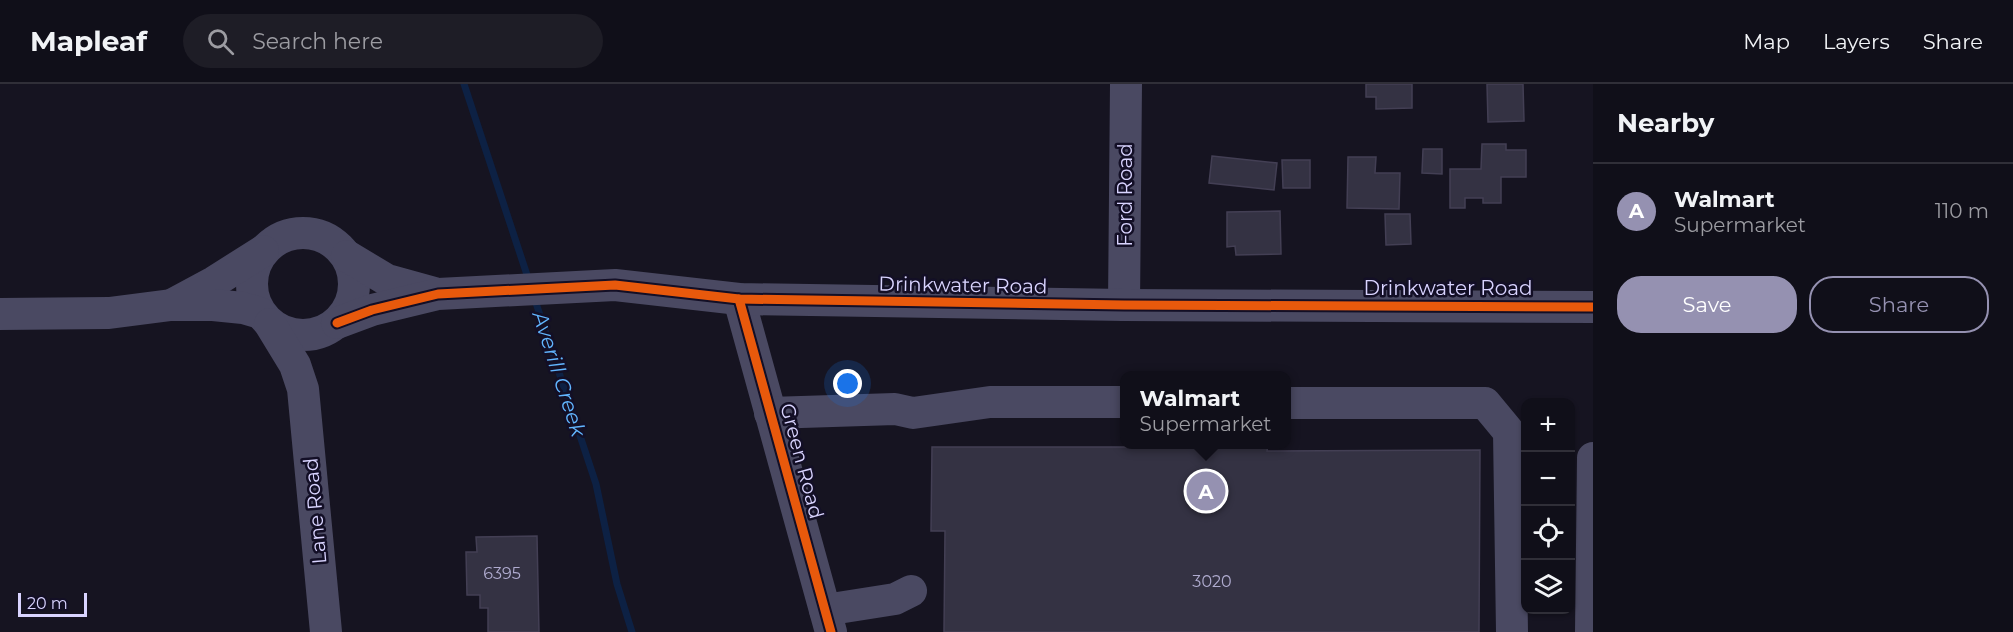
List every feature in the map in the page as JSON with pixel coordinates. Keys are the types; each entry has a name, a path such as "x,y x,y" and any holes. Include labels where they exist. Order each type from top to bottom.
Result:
{"street":[{"name":"Ford Road","path":"1124,305 1126,84"},
{"path":"0,314 109,313 171,305 213,305 243,308 265,318 284,332 298,335 314,334 333,326 348,308 354,291 353,273 347,256 336,244 322,236 306,232 290,234 275,240 263,251 214,282 171,305"},
{"path":"263,251 254,265 251,281 253,298 265,318"},
{"name":"Drinkwater Road","path":"347,256 387,280 438,294"},
{"name":"Drinkwater Road","path":"333,326 372,310 438,294 615,285 739,299 1124,305 1593,307"},
{"name":"Green Road","path":"739,299 828,621"},
{"name":"Lane Road","path":"265,318 295,365 303,389 326,632"},
{"name":"Lane Road","path":"303,389 315,350 333,326"},
{"path":"770,413 895,409 913,413 990,402 1120,402"},
{"path":"1291,403 1485,403 1509,432 1512,632"},
{"path":"1591,632 1593,458"},
{"path":"828,621 895,599 911,591"}],"building":[{"path":"1366,84 1412,84 1412,108 1376,109 1376,97 1366,97"},
{"path":"1487,84 1523,84 1524,121 1488,122"},
{"path":"1482,144 1506,144 1506,150 1526,150 1526,177 1501,177 1501,203 1483,203 1483,198 1465,198 1465,208 1450,208 1450,169 1481,169"},
{"path":"1423,149 1442,149 1442,174 1422,173"},
{"path":"1212,156 1277,163 1274,190 1209,183"},
{"path":"1348,157 1376,157 1375,173 1400,173 1399,209 1347,208"},
{"path":"1282,160 1310,160 1310,188 1283,188"},
{"path":"1280,211 1281,254 1236,255 1235,246 1227,247 1227,212"},
{"path":"1385,214 1410,214 1411,244 1386,245"},
{"path":"932,447 1120,447 1120,449 1267,449 1267,451 1480,450 1479,632 944,632 945,531 931,531"},
{"path":"537,536 539,632 488,632 488,608 480,608 480,595 467,595 466,552 477,552 476,537"}],"waterway":[{"name":"Averill Creek","path":"464,84 529,281"},
{"name":"Averill Creek","path":"534,297 596,484 617,584 632,632"}],"cycle path":[{"path":"337,323 372,310 438,294 615,285 739,299 1124,305 1593,307"},
{"path":"739,299 831,632"}],"place":[{"name":"Walmart","path":"1206,491"}]}
